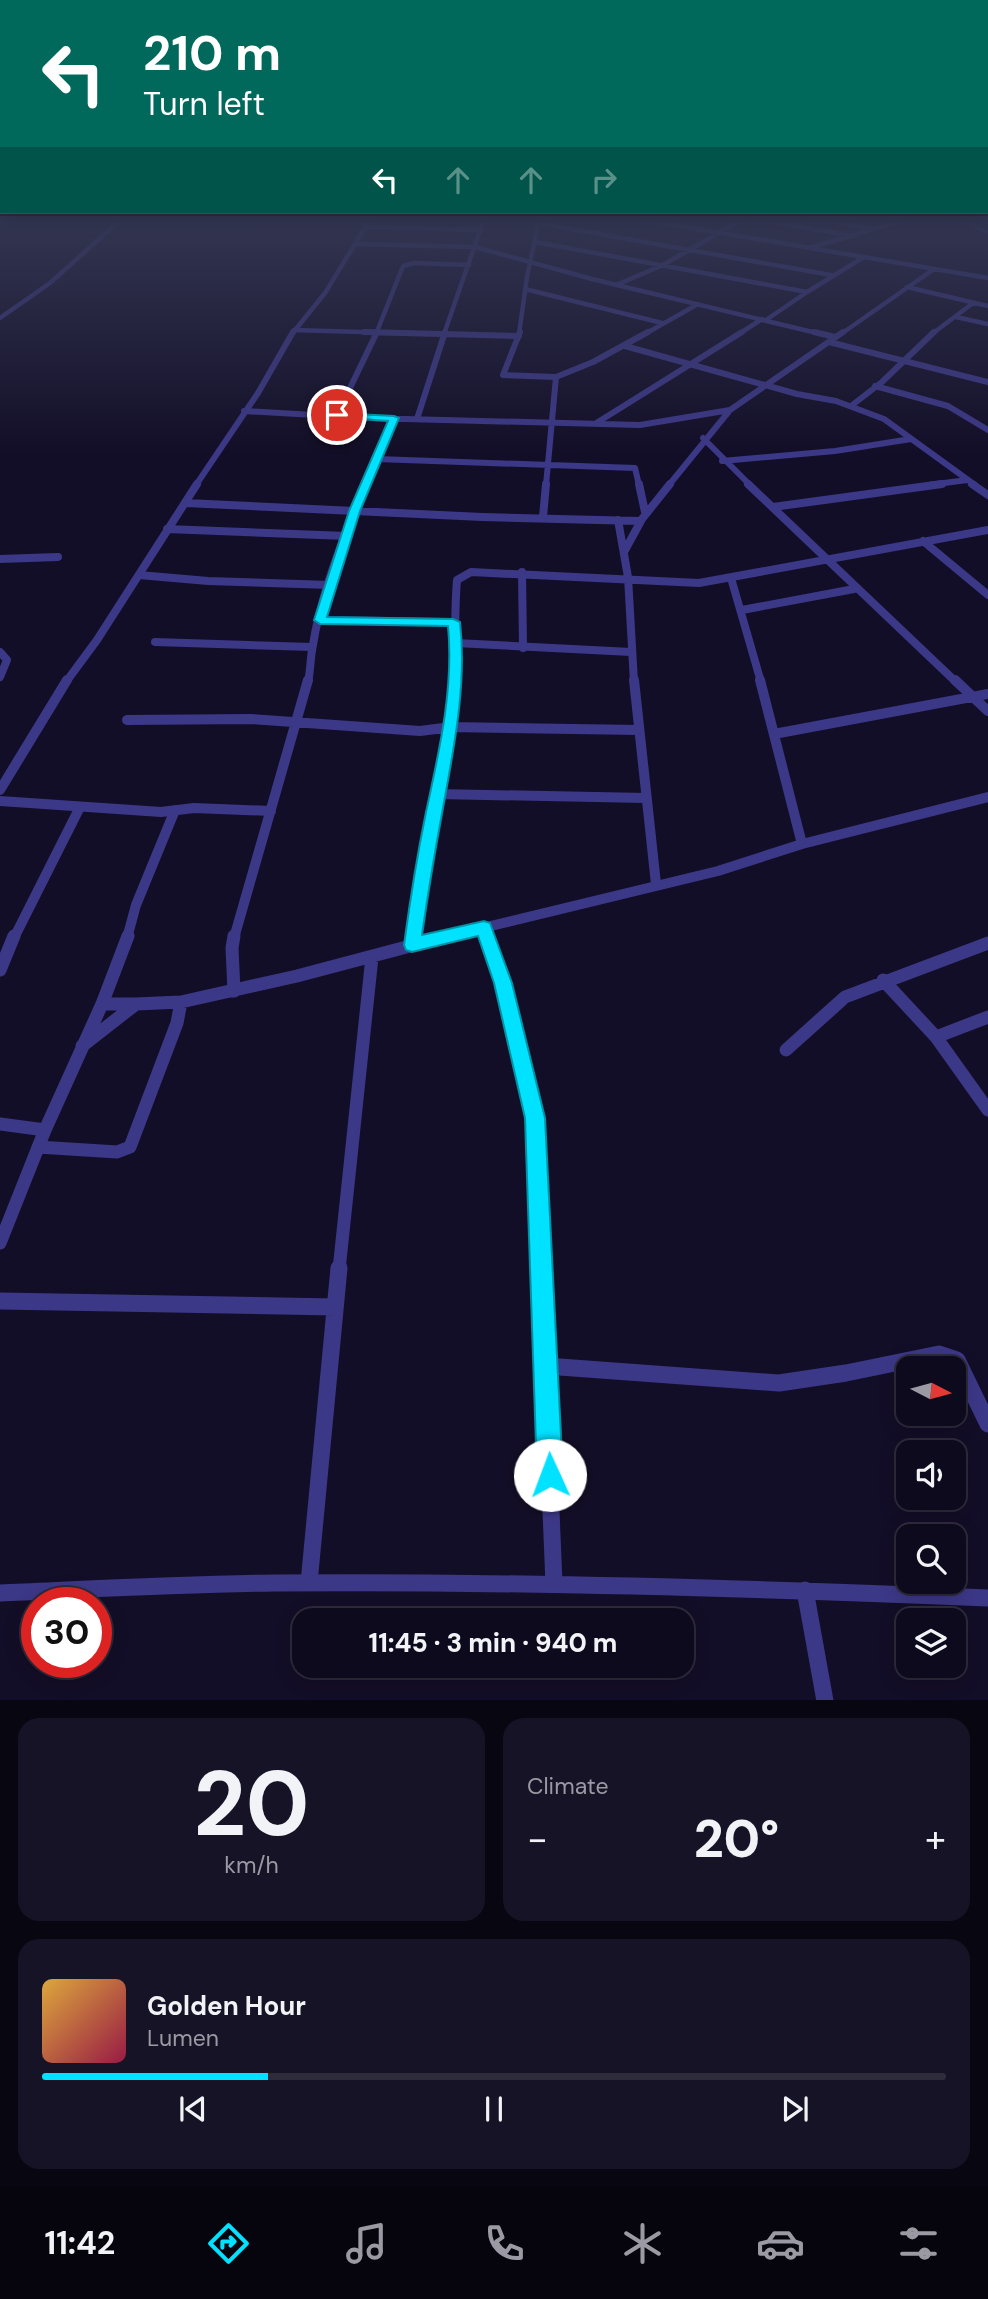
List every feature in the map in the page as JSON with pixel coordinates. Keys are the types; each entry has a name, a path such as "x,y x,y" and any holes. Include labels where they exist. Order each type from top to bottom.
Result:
{"street":[{"path":"0,318 32,295"},
{"path":"0,790 75,668 97,640 186,503 294,330 322,295"},
{"path":"337,415 391,295"},
{"path":"417,419 433,359 458,295"},
{"path":"524,295 519,336 503,375 556,377 580,369 698,304"},
{"path":"551,295 662,323"},
{"path":"661,295 764,320 902,360 987,378"},
{"path":"596,423 802,295"},
{"path":"624,552 645,512 681,470 703,438 730,410 896,295"},
{"path":"942,295 988,306"},
{"path":"851,406 902,360 973,303"},
{"path":"956,317 988,324"},
{"path":"294,330 519,336"},
{"path":"625,346 851,406 884,419 988,495"},
{"path":"543,517 550,466 556,377"},
{"path":"875,386 948,406 986,427"},
{"path":"244,411 640,425 730,410"},
{"path":"234,991 232,948 236,929 297,722 313,662 312,647 354,511 394,418"},
{"path":"703,438 722,461 774,508 854,589 988,711"},
{"path":"722,461 835,451 911,439"},
{"path":"377,459 635,468 645,512"},
{"path":"774,508 967,480"},
{"path":"186,503 482,517 639,521"},
{"path":"618,520 628,577 631,652 656,884"},
{"path":"167,529 347,537"},
{"path":"412,945 451,727 456,643 453,622 457,580 462,575 479,571 522,572 699,583 988,530"},
{"path":"923,541 988,595"},
{"path":"0,558 58,557"},
{"path":"522,572 523,648"},
{"path":"139,575 208,581 330,585"},
{"path":"731,578 742,610 802,845"},
{"path":"742,610 854,589"},
{"path":"320,620 453,622"},
{"path":"155,642 312,647"},
{"path":"456,643 631,652"},
{"path":"0,652 7,660 0,677"},
{"path":"774,734 988,694"},
{"path":"127,720 297,722 420,731 451,727 639,730"},
{"path":"437,794 646,797"},
{"path":"102,1003 181,1002 234,991 656,884 718,871 802,845 988,797"},
{"path":"0,801 161,812 194,808 271,811"},
{"path":"0,970 20,924 80,807"},
{"path":"0,1243 45,1130 102,1003 125,946 136,905 175,810"},
{"path":"484,928 503,983 535,1118 554,1584"},
{"path":"786,1050 845,997 883,980 988,943"},
{"path":"309,1583 372,957"},
{"path":"883,980 936,1037 988,1110"},
{"path":"38,1147 117,1152 130,1147 177,1023 181,1002"},
{"path":"82,1046 136,1004"},
{"path":"936,1037 988,1017"},
{"path":"0,1124 45,1130"},
{"path":"0,1301 335,1307"},
{"path":"546,1366 779,1383 846,1373 939,1354 957,1360 988,1424"},
{"path":"0,1593 309,1583 554,1584 806,1590 988,1598"},
{"path":"806,1590 825,1700"}],"route":[{"path":"337,415 394,418 354,511 320,620 453,622 456,643 451,727 422,875 412,945 484,928 503,983 535,1118 550,1475"}]}
